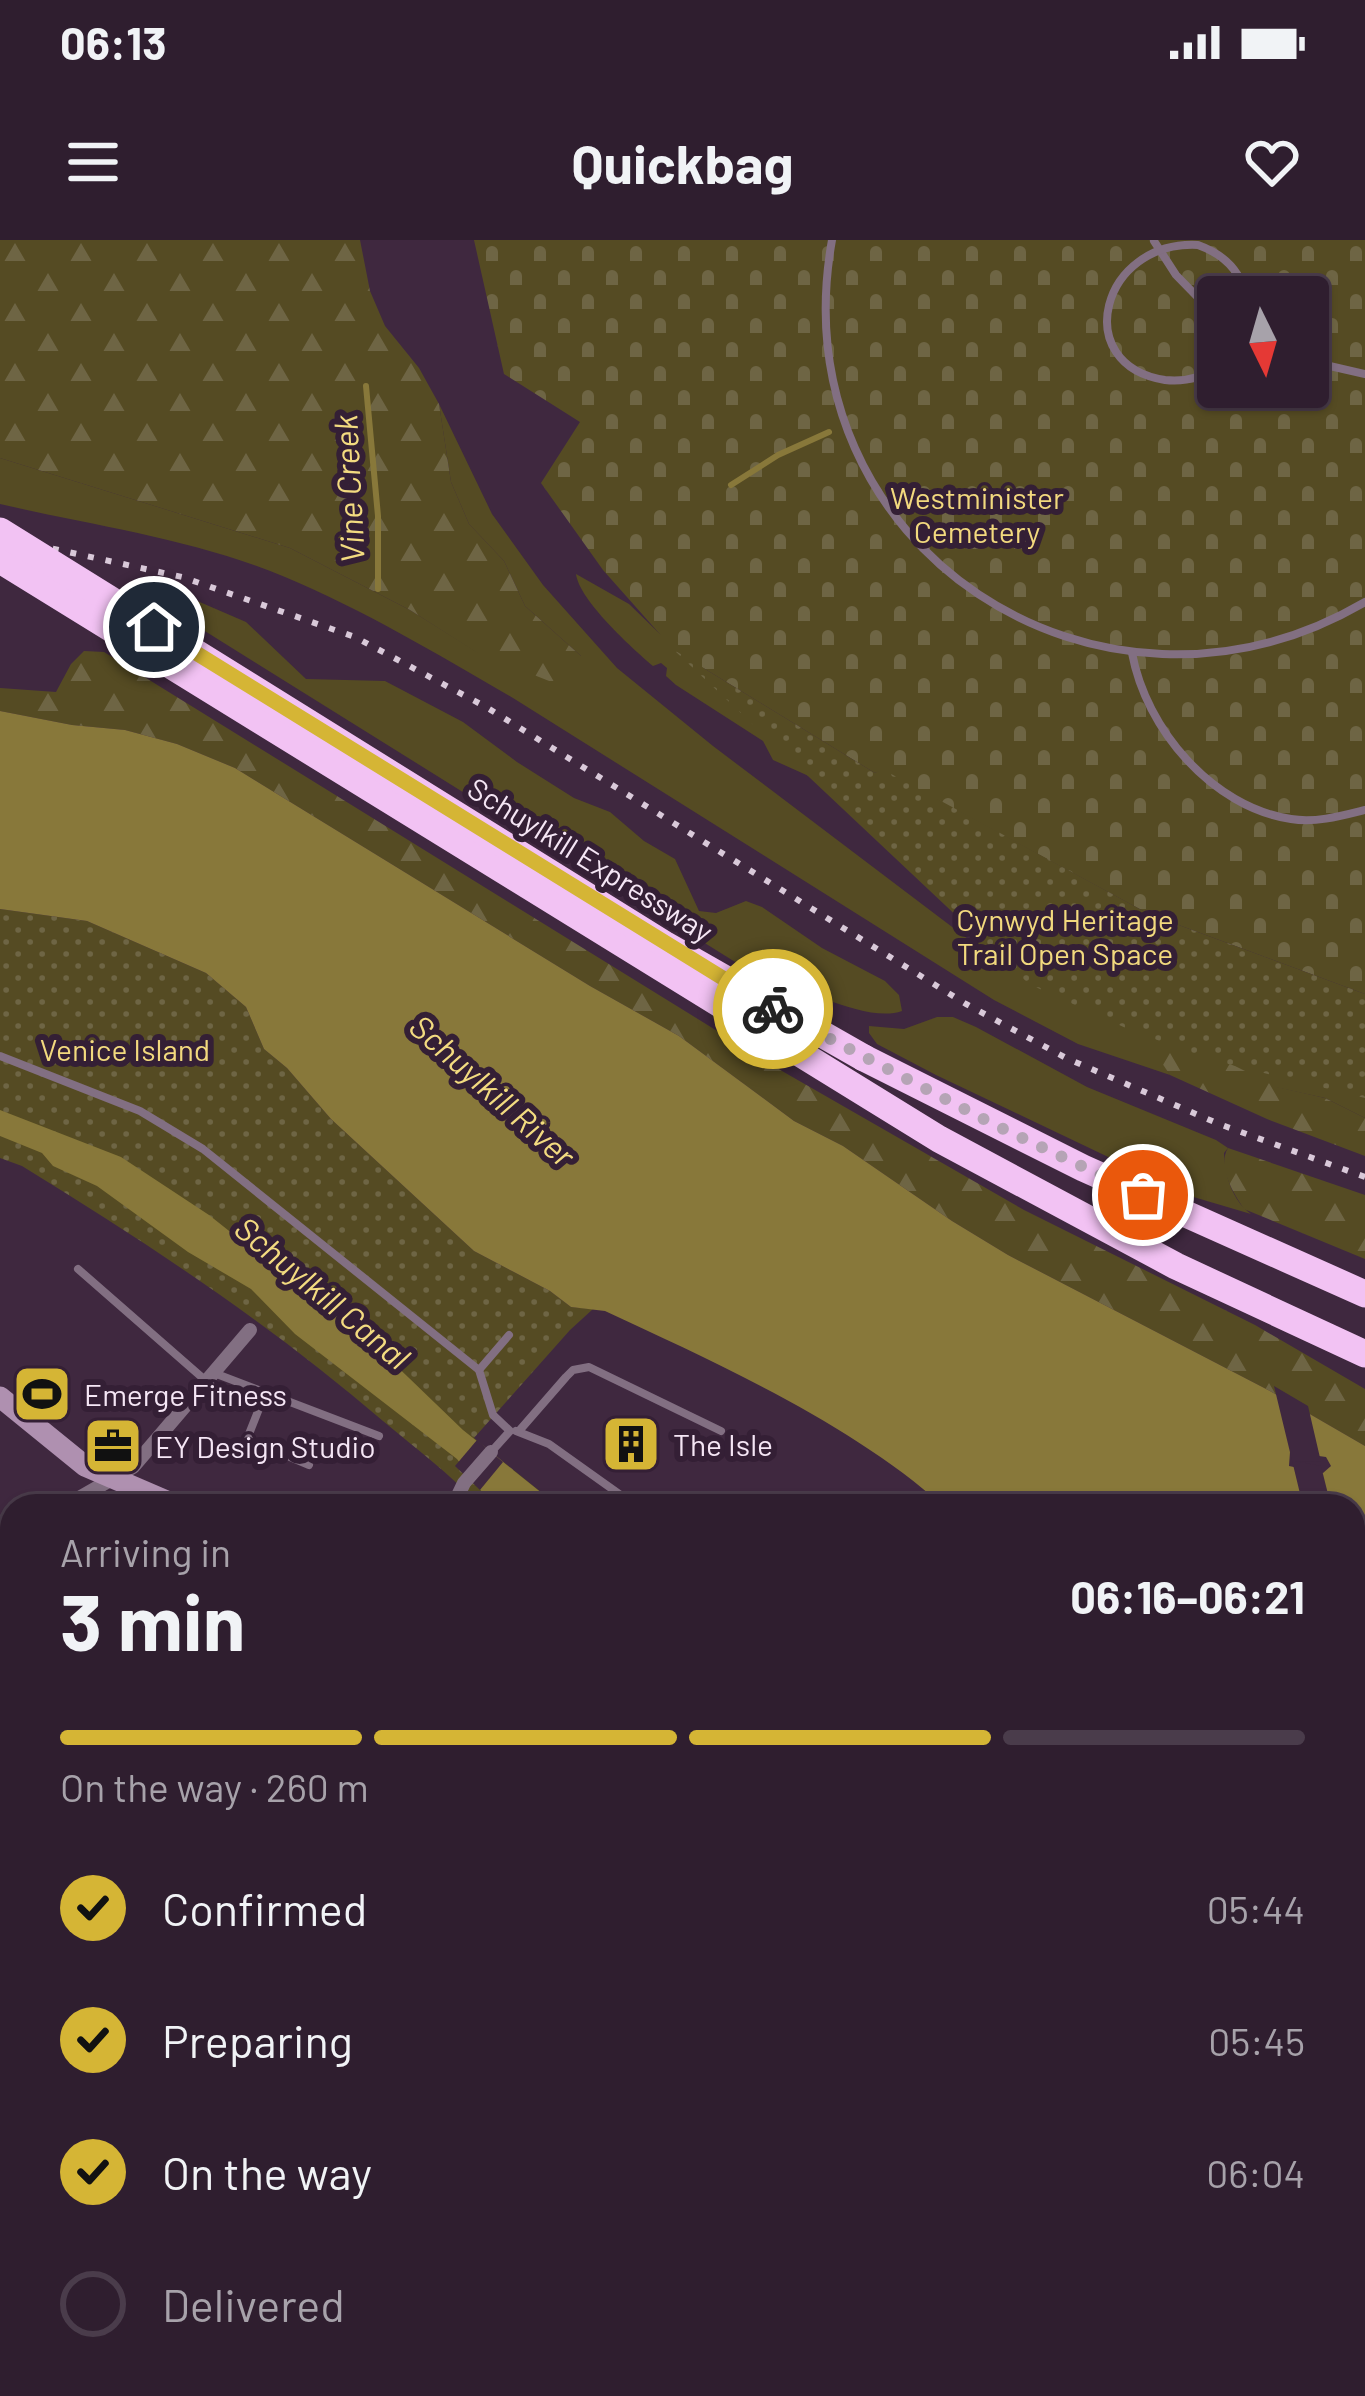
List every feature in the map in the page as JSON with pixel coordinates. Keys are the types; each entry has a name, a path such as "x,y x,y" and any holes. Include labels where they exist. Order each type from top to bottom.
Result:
{"highway":[{"name":"Schuylkill Expressway","path":"0,531 664,944 864,1058 1083,1168 1365,1294"},
{"name":"Schuylkill Expressway","path":"0,560 848,1085 1106,1231 1365,1354"}],"street":[{"path":"86,1494 139,1461 250,1330"},
{"path":"0,1397 74,1459 149,1494"},
{"path":"460,1494 491,1452"}],"lane":[{"path":"832,240 826,303 834,375 853,438 892,510 945,569 995,606 1063,638 1132,653 1207,653 1264,645 1318,627 1365,602"},
{"path":"1197,377 1169,380 1138,370 1115,347 1107,320 1108,290 1131,256 1154,241 1178,241 1210,250 1238,276"},
{"path":"1154,241 1197,296"},
{"path":"1329,366 1365,374"},
{"path":"1132,653 1140,687 1156,718 1180,751 1225,793 1258,810 1293,819 1365,811"},
{"path":"0,1056 140,1111 186,1137 479,1370 493,1415 514,1431 549,1444 619,1494"},
{"path":"78,1269 210,1377 266,1391 379,1436"},
{"path":"479,1370 509,1335"},
{"path":"491,1452 566,1376 589,1367 721,1431"},
{"path":"266,1391 247,1439 308,1466"}],"green space":[{"path":"0,240 360,240 370,291 385,326 419,368 439,404 451,482 469,524 504,561 525,606 599,678 595,688 577,692 476,652 410,610 290,548 0,458"},
{"name":"Westminister Cemetery","path":"474,240 1365,240 1365,994 1149,914 882,770 875,773 674,650 603,570 541,483 580,422 504,374"},
{"path":"439,404 492,514 543,585 617,668 713,746 972,942 978,941 986,915 1365,1078 1365,1118 1325,1098 1163,1063 1170,1075 1078,1044 994,1000 513,698 314,590 215,553 0,504 0,458 290,548 410,610 477,652 581,656 525,606 504,561 469,524 451,482"},
{"path":"576,574 629,604 660,634 678,641 752,719 831,786 773,760 763,741 676,685 661,663 653,666 596,610"},
{"path":"168,595 195,600 246,622 306,679 385,681 463,722 517,762 574,798 610,812 675,859 699,911 716,913 746,901 762,907 822,948 885,981 899,995 902,1011 869,1012 756,975 152,598"},
{"name":"Cynwyd Heritage Trail Open Space","path":"674,650 875,773 882,769 1149,914 1365,994 1365,1098 1208,1059 1029,984"},
{"path":"84,651 104,652 782,1071 1024,1210 1255,1325 1365,1389 1365,1446 1270,1391 1008,1255 843,1146 794,1121 679,1036 235,768 177,744 125,730 0,711 0,688 56,692"},
{"name":"Venice Island","path":"0,909 87,921 206,973 246,1007 264,1049 331,1119 474,1251 571,1307 593,1309 474,1438 543,1494 467,1494 253,1318 69,1195 0,1158"},
{"path":"937,1017 953,1017 976,1027 1087,1087 1216,1140 1228,1148 1224,1153 1231,1187 1251,1214 1190,1196 936,1075 877,1044 869,1033 869,1026 904,1029"},
{"path":"1177,1046 1225,1061 1277,1087 1325,1098 1365,1118 1365,1156 1170,1075 1162,1063 1163,1052"},
{"path":"1228,1148 1365,1195 1365,1259 1244,1209 1225,1171"}],"water":[{"name":"Schuylkill River","path":"0,711 125,730 177,744 235,768 679,1036 794,1121 843,1146 1008,1255 1270,1391 1365,1446 1365,1494 929,1494 868,1449 782,1397 605,1311 571,1307 474,1251 331,1119 264,1049 246,1007 206,973 87,921 0,909","holes":["1290,1452 1326,1457 1331,1466 1323,1473 1289,1466"]},
{"path":"0,1110 121,1157 209,1215 381,1351 463,1430 543,1494 483,1494 457,1459 295,1334 251,1289 188,1252 97,1186 53,1166 42,1153 0,1136"}],"pier":[{"path":"1274,1386 1308,1406 1321,1462 1295,1461 1321,1466 1328,1494 1300,1494"},
{"path":"477,1440 503,1462 480,1490 455,1466"}],"waterway":[{"name":"Vine Creek","path":"366,386 378,516 378,589"},
{"path":"731,485 778,455 829,432"}],"railway":[{"path":"0,537 182,577 355,637 486,707 966,1004 1066,1058 1219,1124 1365,1177"}],"way so far":[{"path":"773,1009 991,1123 1143,1195"}],"place":[{"name":"Emerge Fitness","path":"42,1394"},
{"name":"The Isle","path":"631,1444"},
{"name":"EY Design Studio","path":"113,1446"}],"route":[{"path":"154,627 773,1009"}],"water label":[{"name":"Schuylkill Canal","path":"323,1292"}]}
